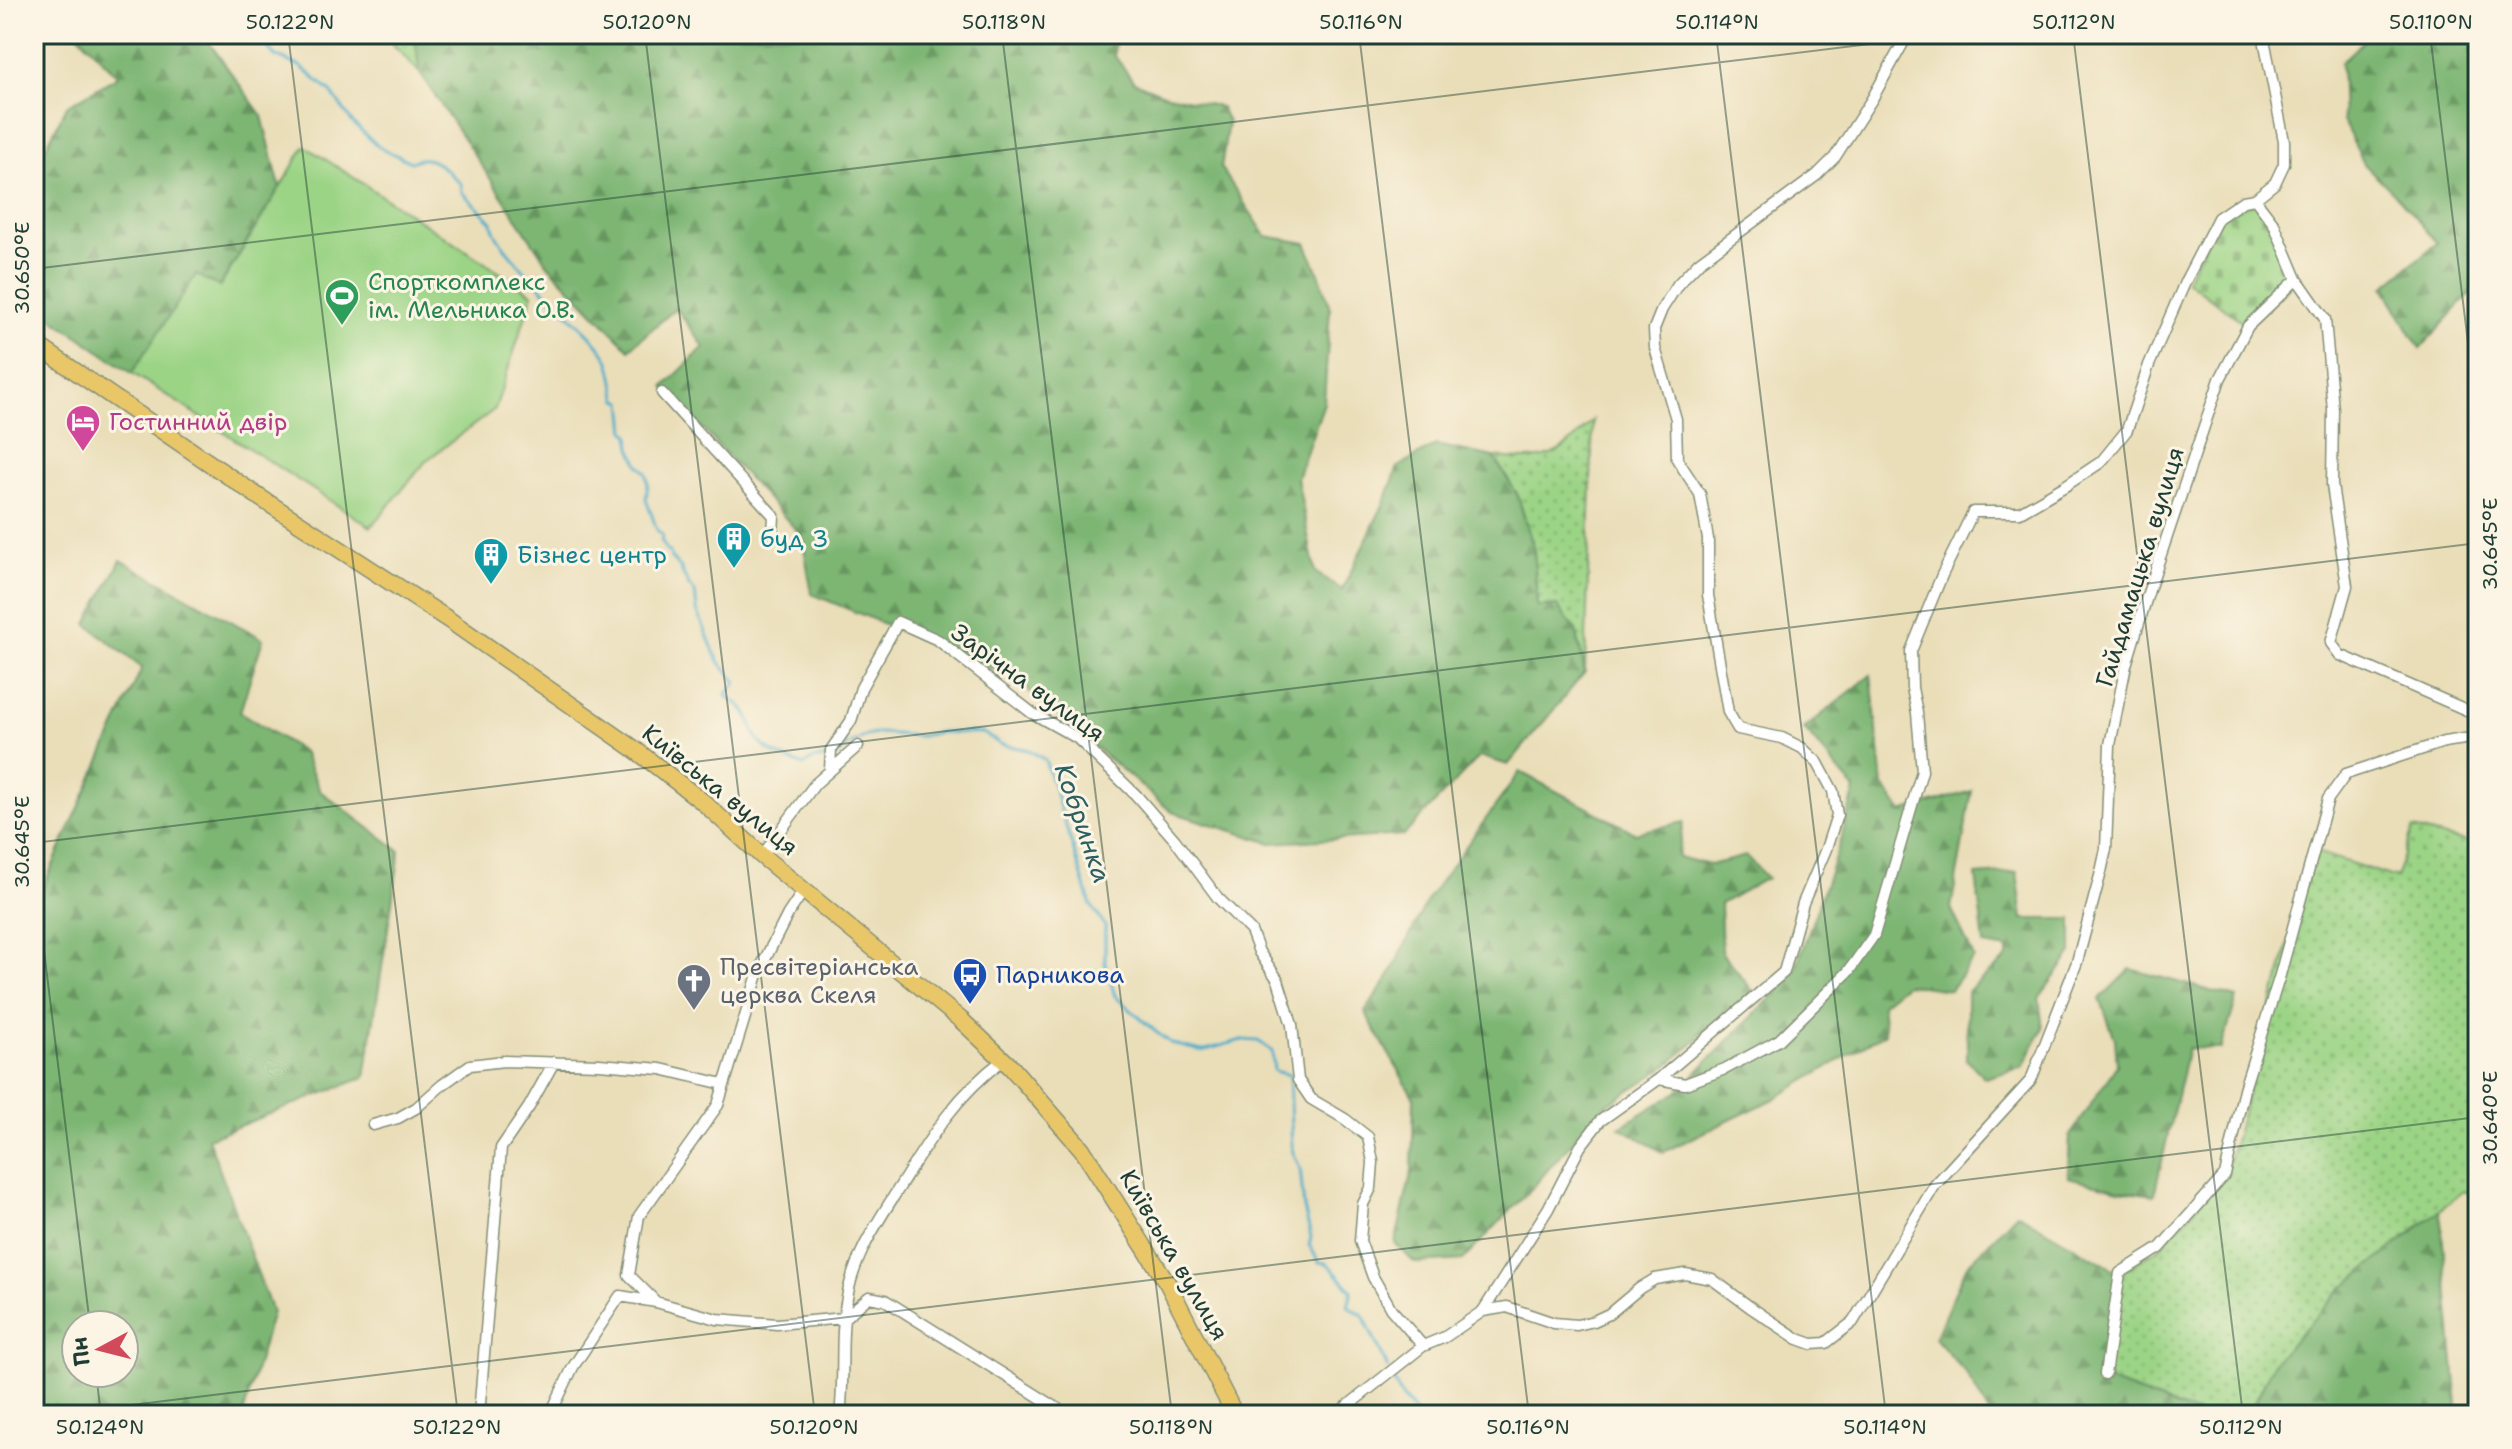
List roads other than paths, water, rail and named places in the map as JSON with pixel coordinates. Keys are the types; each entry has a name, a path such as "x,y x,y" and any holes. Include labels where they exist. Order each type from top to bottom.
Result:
{"main road":[{"name":"Київська вулиця","path":"34,343 259,497 449,620 633,748 703,802 762,856 961,1020 1003,1060 1082,1149 1168,1284 1235,1415"}],"street":[{"path":"1336,1415 1423,1346 1445,1337 1483,1311 1548,1209 1580,1147 1600,1121 1659,1079 1784,972 1803,903 1837,815 1833,791 1818,763 1802,748 1782,738 1738,729 1728,712 1708,595 1708,539 1703,509 1700,494 1677,459 1676,419 1655,348 1654,329 1678,284 1699,262 1817,175 1835,157 1908,34"},
{"path":"1659,1079 1685,1084 1725,1069 1779,1040 1848,972 1874,935 1922,771 1911,651 1942,575 1973,512 2020,512 2101,462 2127,430 2149,365 2186,280 2218,218 2243,201 2255,199 2275,183 2284,164 2284,141 2263,34"},
{"path":"2255,199 2274,224 2297,279 2325,319 2333,410 2332,485 2347,586 2331,643 2340,655 2478,715"},
{"name":"Гайдамацька вулиця","path":"1483,1311 1507,1307 1554,1323 1577,1325 1609,1314 1655,1279 1685,1274 1712,1279 1798,1339 1812,1344 1826,1343 1853,1322 1935,1185 2031,1080 2077,962 2104,861 2110,745 2126,665 2149,590 2220,379 2248,326 2297,279"},
{"path":"662,393 774,516 773,534"},
{"name":"Зарічна вулиця","path":"830,761 851,721 861,688 898,622 938,640 1032,713 1077,738 1136,795 1175,840 1218,898 1251,931 1259,952 1278,980 1292,1025 1298,1080 1311,1099 1368,1137 1373,1162 1371,1188 1363,1204 1360,1241 1373,1277 1391,1309 1423,1346"},
{"path":"2105,1374 2120,1273 2160,1248 2225,1175 2244,1089 2280,975 2328,799 2346,774 2444,742 2478,737"},
{"path":"762,856 830,761 858,746"},
{"path":"656,1302 629,1275 639,1216 718,1105 759,971 804,890"},
{"path":"843,1413 847,1296 856,1264 870,1233 926,1142 952,1107 979,1078 1003,1060"},
{"path":"373,1125 398,1118 416,1108 470,1065 504,1061 661,1069 723,1084"},
{"path":"479,1415 501,1148 554,1062"},
{"path":"550,1415 573,1367 620,1296 656,1302 717,1319 777,1324 844,1318 869,1297 894,1303 1068,1415"}],"waterway":[{"name":"Кобринка","path":"253,34 275,56 300,66 331,92 352,122 379,147 411,162 418,159 432,161 450,174 461,184 462,192 492,222 504,247 603,351 610,364 618,400 623,402 631,448 646,473 646,499 657,530 663,536 661,540 695,592 697,610 714,652 737,682 726,695 745,710 756,736 765,747 804,766 812,760 837,756 845,747 866,736 880,733 921,736 939,732 983,733 1000,744 1029,750 1045,760 1091,905 1105,926 1105,963 1115,996 1172,1044 1202,1051 1242,1040 1258,1041 1272,1051 1274,1071 1289,1075 1292,1150 1300,1168 1311,1237 1309,1245 1319,1262 1327,1263 1352,1291 1348,1306 1363,1315 1388,1368"},
{"name":"Кобринка","path":"1391,1375 1400,1394 1417,1415"}],"place":[{"name":"Спорткомплекс ім. Мельника О.В.","path":"342,327"},
{"name":"Гостинний двір","path":"83,453"},
{"name":"буд 3","path":"734,570"},
{"name":"Бізнес центр","path":"491,586"},
{"name":"Парникова","path":"970,1006"},
{"name":"Пресвітеріанська церква Скеля","path":"694,1012"}]}
